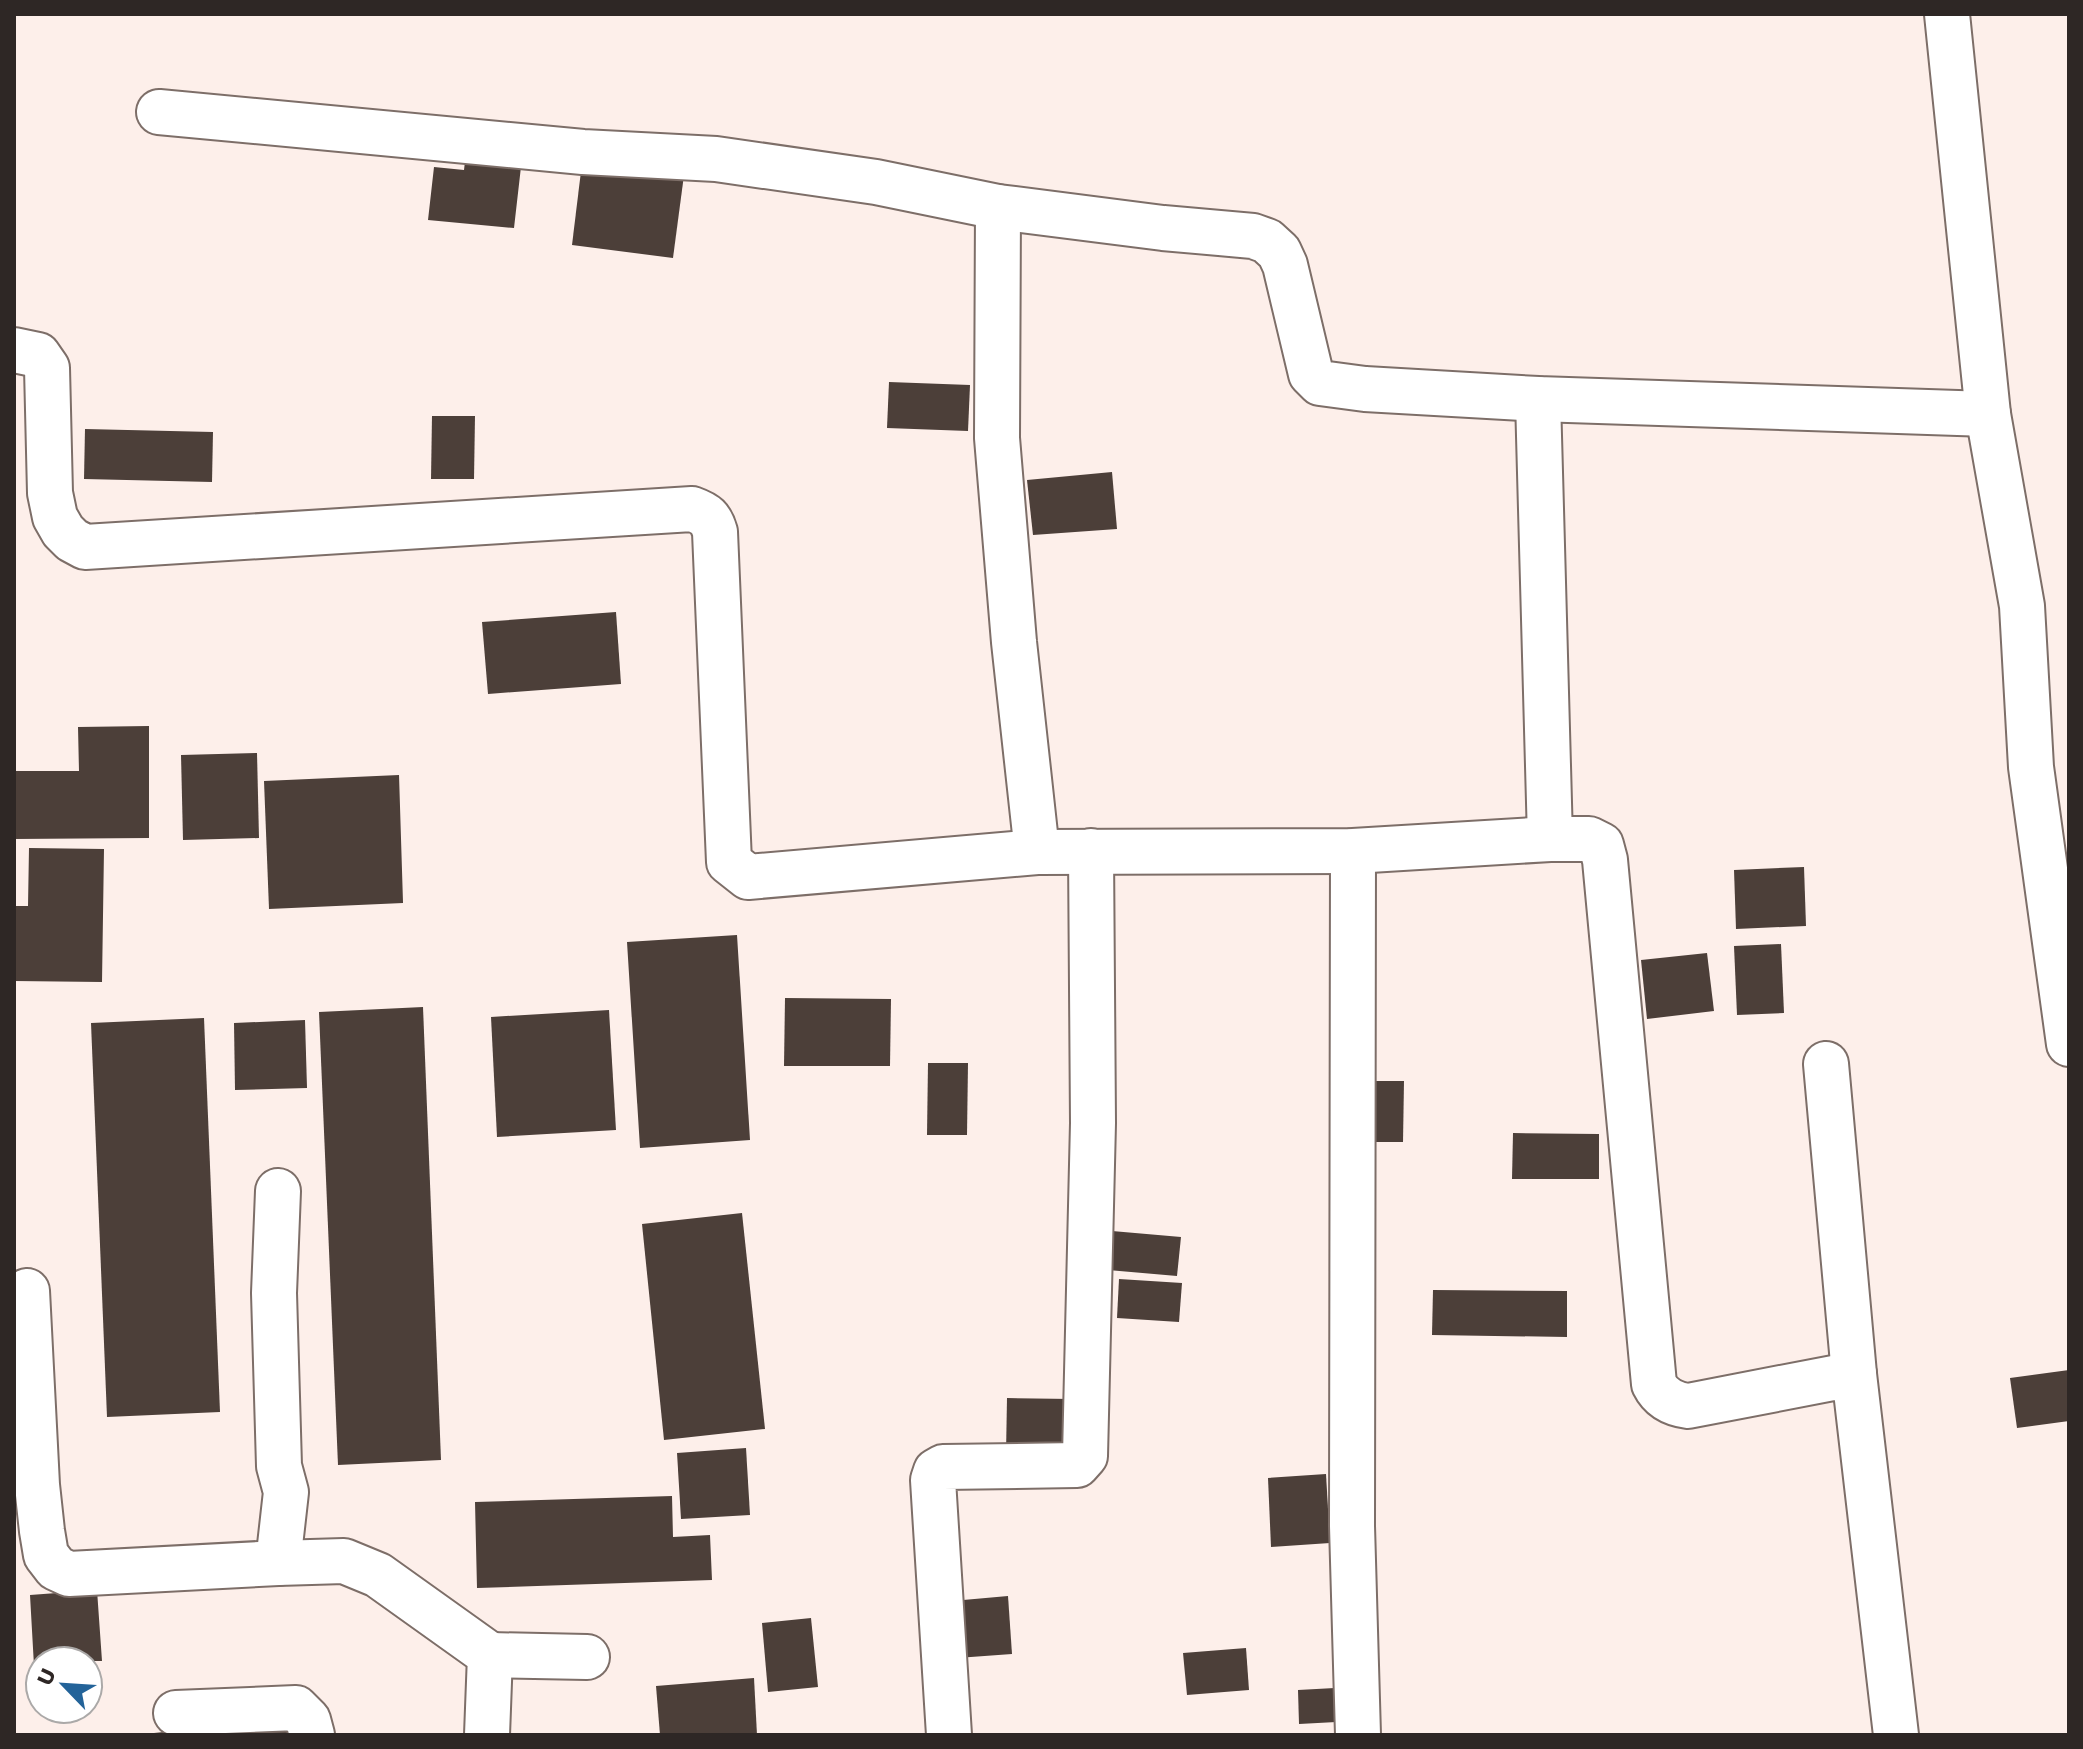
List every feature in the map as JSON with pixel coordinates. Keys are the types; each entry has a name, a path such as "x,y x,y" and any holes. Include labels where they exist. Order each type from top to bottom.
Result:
{"street":[{"path":"1947,14 1988,414 2050,765 2069,1044"},
{"path":"159,112 583,152 716,159 876,182 998,207 1253,236 1267,241 1279,252 1285,265 1311,374 1320,383 1365,389 1538,399 1988,414"},
{"path":"998,207 997,438 1014,642 1037,852"},
{"path":"14,350 38,355 47,368 50,493 55,517 63,531 85,547 692,509 704,513 712,520 715,532 729,862 748,877 1037,852 1353,851 1550,839 1589,839 1601,845 1654,1384 1658,1392 1676,1404 1688,1406 1854,1374"},
{"path":"1538,399 1550,839"},
{"path":"949,1735 933,1480 936,1471 943,1467 1077,1465 1085,1456 1093,1123 1091,851"},
{"path":"1353,851 1352,1526 1358,1735"},
{"path":"1826,1064 1854,1374 1896,1735"},
{"path":"278,1191 274,1293 279,1466 286,1492 278,1563"},
{"path":"27,1291 37,1485 46,1555 56,1568 69,1574 344,1561 378,1575 490,1655 587,1657"},
{"path":"487,1735 490,1655"},
{"path":"176,1713 296,1708 308,1720 312,1735"}],"building":[{"path":"466,153 522,158 514,228 428,220 434,167 464,170"},
{"path":"582,163 684,175 673,258 572,245"},
{"path":"889,382 970,385 968,431 887,428"},
{"path":"432,416 475,416 474,479 431,479"},
{"path":"85,429 213,432 212,482 84,479"},
{"path":"1112,472 1117,529 1033,535 1027,480"},
{"path":"616,612 621,684 488,694 482,622"},
{"path":"149,726 149,838 14,839 14,771 79,771 78,727"},
{"path":"257,753 259,838 183,840 181,755"},
{"path":"399,775 403,903 269,909 264,781"},
{"path":"29,848 104,849 102,982 14,981 14,906 28,906"},
{"path":"1804,867 1806,926 1736,929 1734,870"},
{"path":"737,935 750,1140 640,1148 627,942"},
{"path":"1781,944 1784,1013 1737,1015 1734,946"},
{"path":"1707,953 1714,1011 1647,1019 1641,960"},
{"path":"785,998 891,999 890,1066 784,1066"},
{"path":"423,1007 441,1460 338,1465 319,1012"},
{"path":"609,1010 616,1130 497,1137 491,1017"},
{"path":"204,1018 220,1412 107,1417 91,1023"},
{"path":"305,1020 307,1088 235,1090 234,1023"},
{"path":"928,1063 968,1063 967,1135 927,1135"},
{"path":"1366,1081 1404,1081 1403,1142 1365,1142"},
{"path":"1513,1133 1599,1134 1599,1179 1512,1179"},
{"path":"742,1213 765,1429 664,1440 642,1224"},
{"path":"1112,1231 1181,1237 1177,1276 1108,1270"},
{"path":"1119,1279 1182,1283 1179,1322 1117,1318"},
{"path":"1433,1290 1567,1291 1567,1337 1432,1335"},
{"path":"2069,1370 2069,1421 2017,1428 2010,1378"},
{"path":"1007,1398 1072,1399 1071,1454 1006,1454"},
{"path":"746,1448 750,1515 681,1519 677,1453"},
{"path":"1326,1474 1330,1543 1271,1547 1268,1478"},
{"path":"672,1496 673,1537 710,1535 712,1580 477,1588 475,1502"},
{"path":"97,1590 101,1645 33,1645 30,1595"},
{"path":"1008,1596 1012,1654 957,1658 952,1601"},
{"path":"811,1618 818,1687 768,1692 762,1623"},
{"path":"1246,1648 1249,1690 1187,1695 1183,1653"},
{"path":"754,1678 757,1735 660,1735 656,1686"},
{"path":"1353,1687 1355,1721 1299,1724 1298,1690"},
{"path":"294,1719 296,1735 154,1735 154,1733"}]}
